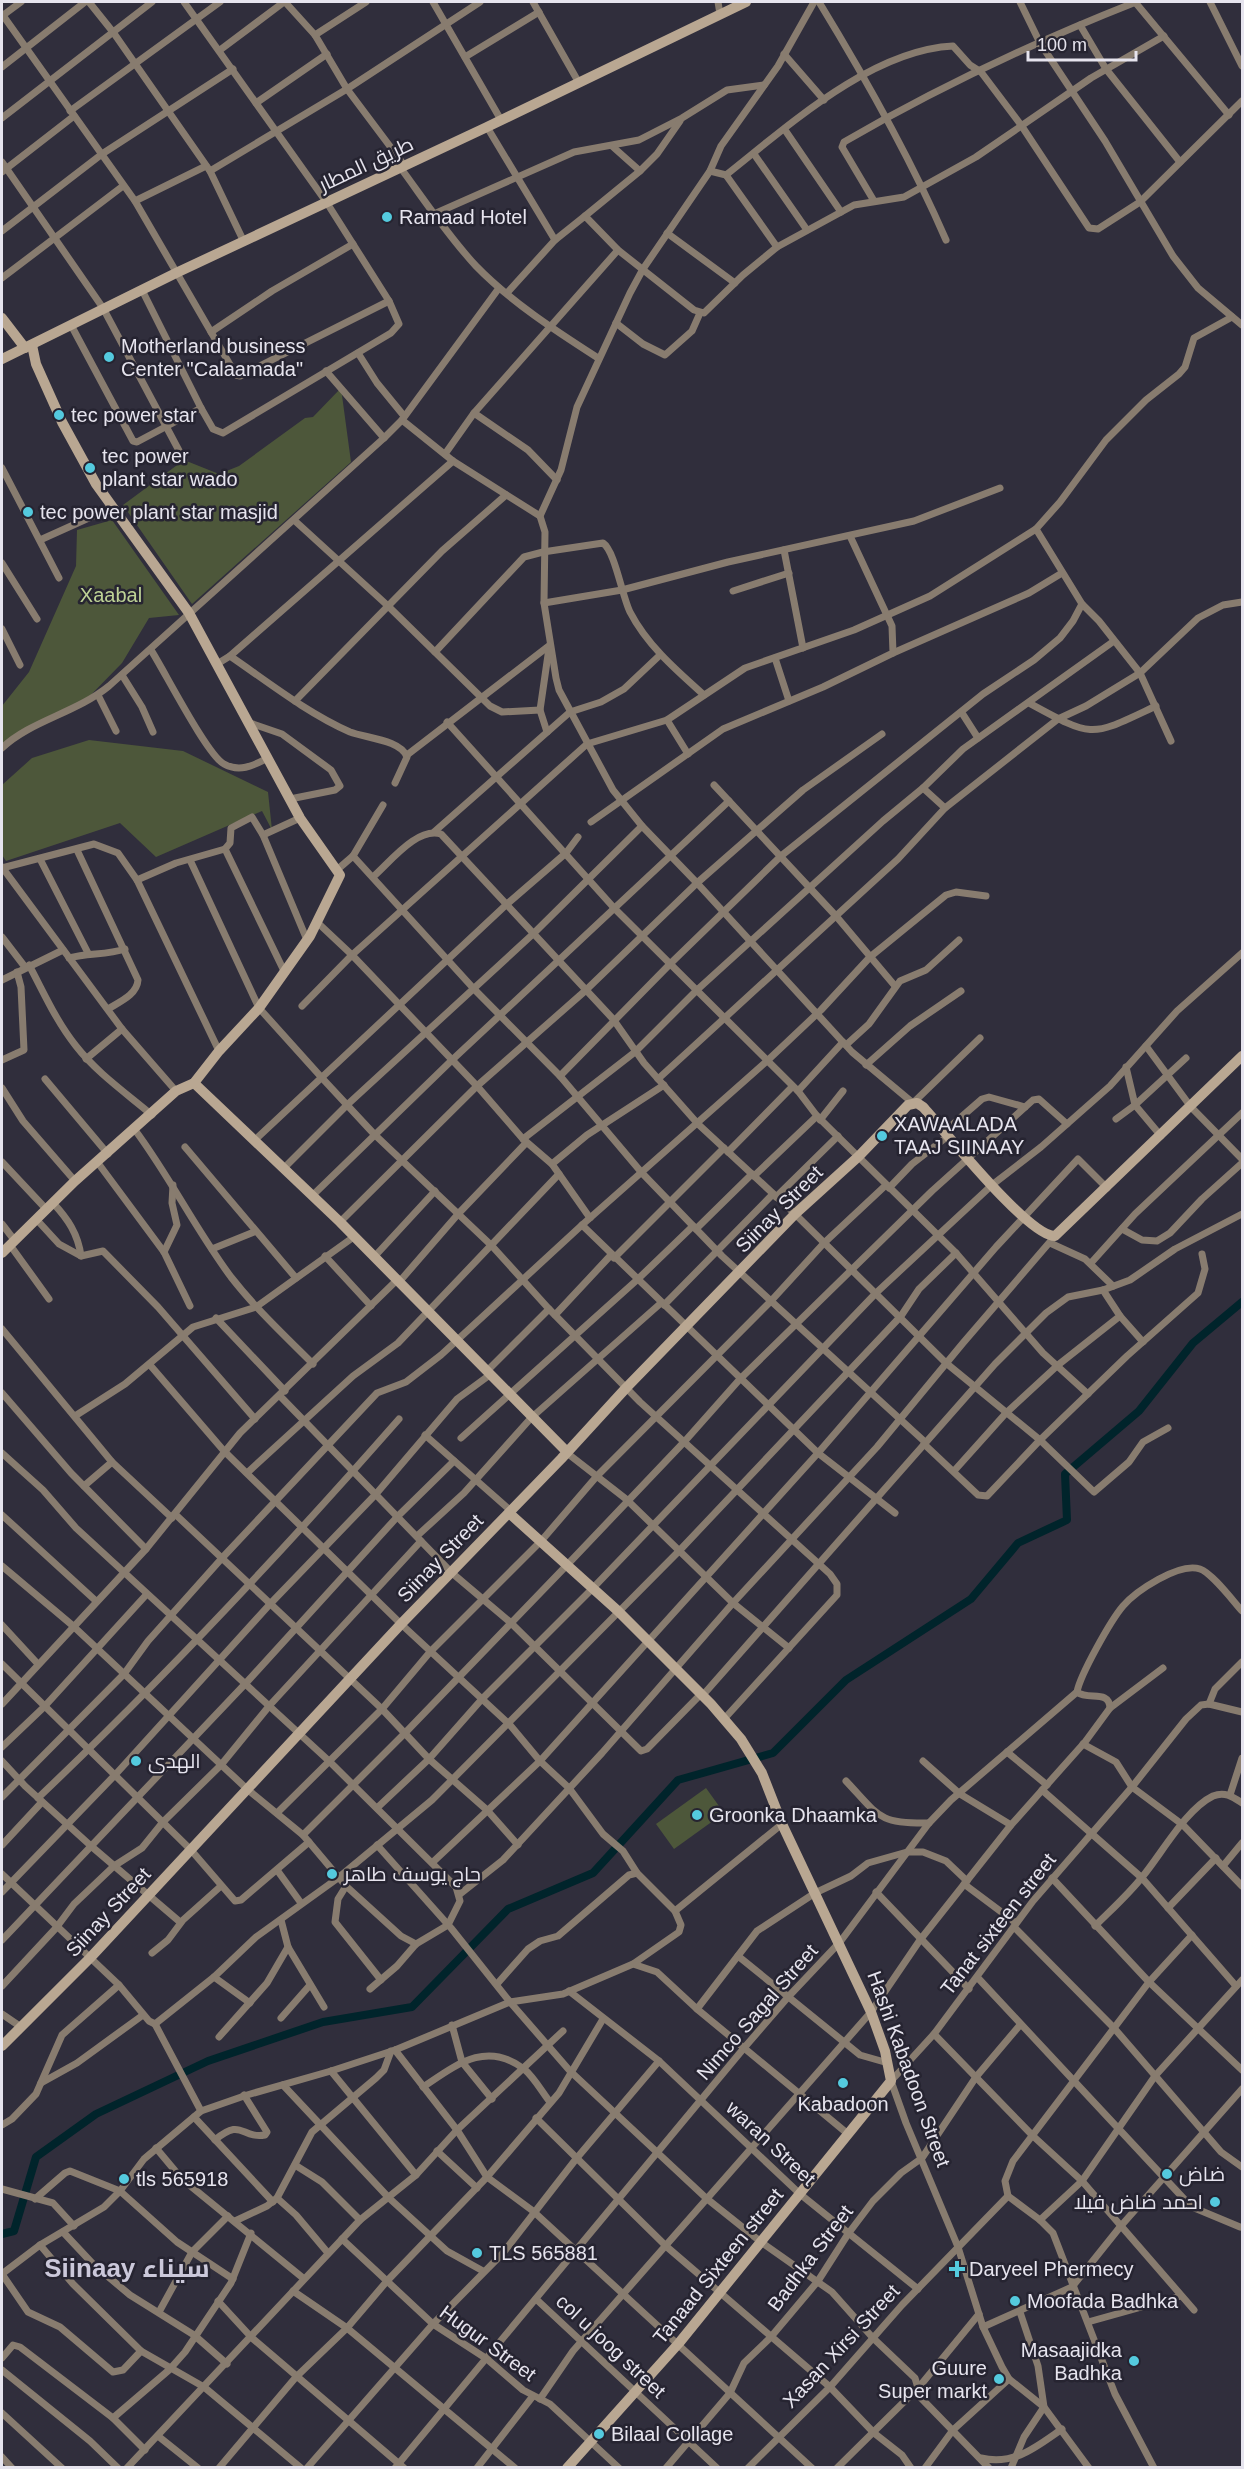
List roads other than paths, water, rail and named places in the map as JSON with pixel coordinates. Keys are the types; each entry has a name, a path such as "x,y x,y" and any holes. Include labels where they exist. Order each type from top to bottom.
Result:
{"street":[{"path":"21,2 2,15 135,201 236,375 240,376 389,301"},
{"path":"2,67 87,2 113,32 208,169 244,242"},
{"path":"2,118 152,2"},
{"path":"142,290 201,408 213,429 223,433 358,353 398,327 399,322 389,301 327,202 184,2"},
{"path":"184,460 103,308 57,238 3,167 134,63 220,2"},
{"path":"220,50 285,2 315,35 347,89 434,214 462,250 499,288 551,327 598,358"},
{"path":"315,35 366,2"},
{"path":"433,2 501,120"},
{"path":"135,201 208,169 277,132 480,2"},
{"path":"533,2 579,83"},
{"path":"718,2 720,14"},
{"name":"طريق المطار","path":"2,359 103,308 487,128 746,2"},
{"path":"540,516 557,480 577,407 598,358 643,269 710,171 721,146 764,85 814,2"},
{"path":"819,2 865,76 887,117 923,186 946,240"},
{"path":"1020,2 1040,43 1070,92 1093,122 1185,273 1198,288 1242,325"},
{"path":"874,201 843,144 887,117 1040,43 1136,2 1229,115"},
{"path":"1210,2 1242,66"},
{"path":"465,57 539,12"},
{"path":"1080,25 1106,69 1180,162"},
{"path":"585,216 618,250 700,313 708,312 735,283 777,247 865,201 894,201 923,186 976,157 1070,92 1164,36"},
{"path":"726,175 824,100 865,76 914,53 953,46 970,65 981,72 1021,125 1092,230 1098,229 1140,202 1242,101"},
{"path":"256,103 327,54"},
{"path":"784,54 824,100"},
{"path":"2,231 102,154 233,69"},
{"path":"434,214 574,152 639,140 682,118 727,90 764,85"},
{"path":"507,293 555,240 640,171 657,154 682,118"},
{"path":"487,128 555,240"},
{"path":"785,130 841,212"},
{"path":"612,146 640,171"},
{"path":"754,154 807,230"},
{"path":"710,171 726,175 777,247"},
{"path":"2,278 123,186"},
{"path":"667,233 735,283"},
{"path":"211,332 272,291 353,244"},
{"path":"446,454 474,413 618,250"},
{"path":"2,748 22,731 64,715 98,695 151,650 384,438 403,418 499,288"},
{"path":"616,323 643,344 665,355 692,331 700,313"},
{"path":"302,1006 352,955 587,744 666,720 745,668 887,616 930,596 1036,530 1106,440 1146,400 1185,368 1194,338 1232,317"},
{"path":"2,318 28,346 62,422 111,508 189,613 300,818 338,869 339,880 318,923 285,973 260,1008 219,1051 194,1083 176,1091 75,1182 2,1253"},
{"path":"71,325 134,441 137,442 201,408"},
{"path":"358,353 403,418 453,461 540,516 545,532 544,603 559,690 587,744 621,801 722,913 866,1065 913,1103 922,1107 1024,1217 1043,1234 1091,1263 1113,1286"},
{"path":"326,371 384,438"},
{"path":"474,413 528,450 557,480"},
{"path":"218,664 340,562 453,461"},
{"path":"2,472 59,578"},
{"path":"544,603 622,590 784,550 914,522 1000,488"},
{"path":"295,701 442,550 506,495"},
{"path":"40,540 111,508"},
{"path":"294,520 387,605 479,697 502,712 540,710"},
{"path":"1036,530 1082,604 1140,673 1171,741"},
{"path":"850,536 892,626 893,653"},
{"path":"435,652 521,560 543,552 606,545 630,612 660,655 704,695"},
{"path":"784,550 803,648"},
{"path":"2,563 37,619"},
{"path":"733,591 789,573"},
{"path":"591,822 723,729 1029,593 1062,573"},
{"path":"658,1079 722,1017 778,971 898,859 945,808 1058,719 1086,706 1140,673 1198,618 1223,605 1242,602"},
{"path":"560,1076 613,1019 781,856 983,694 1035,660 1060,638 1082,604"},
{"path":"2,629 20,665"},
{"path":"2,1704 72,1625 146,1549 224,1451 399,1280 525,1141 635,1052 697,990 978,738 1029,704 1114,641"},
{"path":"395,783 407,755 479,697 550,645"},
{"path":"547,732 540,710 550,645"},
{"path":"151,650 217,759 237,768 249,768 268,758"},
{"path":"434,832 570,712 601,702 624,689 660,655"},
{"path":"230,656 295,701 350,732 400,748 407,755"},
{"path":"775,658 789,701"},
{"path":"122,675 142,707 153,732"},
{"path":"98,695 116,730"},
{"path":"1029,704 1070,727 1092,732 1105,730 1156,706"},
{"path":"962,712 978,738"},
{"path":"666,720 688,754"},
{"path":"447,722 615,909 795,1089 818,1118 956,1253 1026,1333 1088,1394"},
{"path":"249,723 282,734 331,770 340,786 335,790 290,799"},
{"path":"340,1222 477,1086 585,991 697,883 803,790 882,734"},
{"path":"714,785 836,916 895,986"},
{"path":"923,789 945,808"},
{"path":"313,1195 451,1061 560,962 729,801"},
{"path":"338,869 353,856 383,805"},
{"path":"137,880 225,849 230,843 231,828 252,817 263,835 307,940"},
{"path":"263,835 300,818"},
{"path":"285,1167 347,1105 534,934 642,826"},
{"path":"374,876 422,834 434,832 441,834 464,856 613,1019 635,1052 698,1124 901,1316 946,1363 1040,1440 1094,1492 1129,1462 1143,1442 1168,1428"},
{"path":"256,1139 507,904 566,854 578,837"},
{"path":"176,1091 122,1029 2,868 97,844 113,849 137,880 219,1051"},
{"path":"225,849 285,973"},
{"path":"76,850 138,980 138,986 133,993 108,1009"},
{"path":"353,856 374,876 474,989 579,1096 642,1173 739,1274 871,1392 983,1498 990,1494 1040,1440 1088,1394 1198,1293 1205,1269 1202,1254"},
{"path":"40,859 88,953"},
{"path":"190,860 260,1008 322,1078 401,1161 492,1246 626,1388 712,1465 761,1514 830,1574 839,1589 725,1718"},
{"path":"2,1797 124,1674 171,1615 223,1557 377,1394 412,1379 457,1340 582,1225 767,1061 817,1014 870,957 946,895 956,892 986,896"},
{"path":"318,923 352,955 398,1006 477,1086 525,1141 552,1164 590,1218"},
{"path":"2,937 27,966 56,1017 86,1059 152,1114"},
{"path":"2,1892 115,1775 271,1603 376,1494 457,1399 489,1373 726,1150 869,1024 900,981 926,969 959,940"},
{"path":"69,958 88,953 125,949"},
{"path":"2,980 63,950"},
{"path":"377,1808 429,1759 482,1699 594,1588 876,1293 992,1185 1110,1086 1177,1011 1242,952"},
{"path":"2,1060 24,1050 21,987 17,972"},
{"path":"866,1065 910,1026 961,991"},
{"path":"86,1059 122,1029"},
{"path":"913,1103 952,1062 980,1038"},
{"path":"1122,1228 1142,1240 1157,1241 1170,1233 1202,1198 1242,1161 1191,1107 1146,1046"},
{"path":"370,1989 416,1944 447,1924 458,1907 460,1894 518,1845 620,1729 677,1670 733,1603 901,1420 946,1363 1052,1240 1242,1056"},
{"path":"1116,1119 1135,1105 1186,1058"},
{"path":"1126,1067 1135,1105 1161,1136"},
{"path":"45,1079 108,1154"},
{"path":"194,1083 256,1139 355,1236 531,1418 567,1452 626,1499 733,1603 789,1648"},
{"path":"552,1164 603,1125 664,1085"},
{"path":"2,1088 23,1121 75,1182"},
{"path":"461,1438 818,1118 843,1091"},
{"path":"277,1813 382,1709 430,1652 542,1539 597,1476 716,1353 771,1301 824,1243 982,1099 989,1097 1025,1107"},
{"path":"303,1835 568,1564 626,1499 685,1441 740,1379 967,1158 1025,1107 1039,1099 1067,1124"},
{"name":"Siinay Street","path":"2,2046 90,1958 401,1624 626,1388 795,1214 913,1103"},
{"path":"1091,1263 1122,1228 1242,1113"},
{"path":"135,1130 173,1185 212,1249 256,1307 313,1364"},
{"path":"2,1986 56,1928 69,1909 114,1866 141,1848 163,1822 221,1765 270,1705 531,1418 663,1304 838,1136"},
{"path":"185,1147 206,1170 254,1232 296,1278"},
{"path":"434,1862 540,1761 818,1453 1024,1217 1078,1159 1107,1188"},
{"path":"2,1161 50,1207 66,1217 79,1239 81,1256"},
{"path":"98,1163 164,1252 190,1306"},
{"path":"247,1473 303,1420 398,1342 430,1312 559,1174"},
{"path":"164,1252 177,1226 172,1203 173,1185"},
{"path":"375,1256 435,1191"},
{"path":"216,1318 303,1420 452,1573 510,1622 644,1751 702,1694 975,1387 1046,1313 1068,1297 1103,1290 1130,1280 1174,1249 1242,1214"},
{"path":"37,1220 59,1244 81,1256 103,1251 158,1307 255,1419"},
{"path":"2,1224 49,1299"},
{"path":"582,1225 716,1353 792,1430 895,1513"},
{"path":"212,1249 254,1232"},
{"path":"75,1416 116,1391 193,1328 216,1318 256,1307 355,1236"},
{"path":"155,2024 214,1977 256,1937 338,1878 419,1812 510,1725 560,1670 680,1550 735,1489 901,1316 919,1289 956,1253"},
{"path":"325,1256 371,1306"},
{"path":"1103,1290 1120,1316 1143,1342"},
{"path":"954,1471 1006,1413 1058,1365 1120,1316"},
{"path":"2,1329 112,1462 250,1582 382,1709 429,1759 487,1810 518,1845"},
{"path":"141,2351 123,2370 113,2372 60,2327 28,2312 2,2274 40,2245 104,2207 120,2191 133,2171 156,2148 201,2111 244,2095 331,2072 393,2050 510,2002 568,1991 633,1964 679,1932 681,1925 675,1911 637,1873 623,1851 603,1834 569,1788 540,1761 510,1725 430,1652 224,1451 150,1365"},
{"path":"2,1393 84,1486 146,1549"},
{"path":"2,1845 40,1800 303,1527 399,1419"},
{"path":"425,1435 510,1512"},
{"path":"2,1453 43,1490 70,1523 270,1705 353,1784 434,1862 460,1894"},
{"path":"2,1940 246,1683 398,1516 454,1461"},
{"path":"84,1486 112,1462"},
{"name":"Hashi Kabadoon Street","path":"510,1512 594,1588 702,1694 725,1718 757,1765 782,1824 840,1942 871,2012 888,2063 891,2081 958,2247 983,2326 1009,2379 1044,2407 1089,2468"},
{"path":"2,1515 96,1601"},
{"path":"2,1566 72,1625 247,1789 303,1835 346,1886 401,1935 416,1944"},
{"path":"1110,1708 1109,1701 1103,1696 1085,1697 1077,1692 1078,1684 1121,1609 1156,1581 1184,1568 1202,1569 1242,1611"},
{"path":"2,1747 44,1707 146,1594"},
{"path":"2,1625 37,1663"},
{"path":"1242,1662 1215,1689 1209,1704 1242,1712"},
{"path":"2,1664 139,1797 191,1850 237,1902 309,1842"},
{"path":"477,2468 583,2340 871,2012 920,1940 1011,1825 1083,1744 1110,1708 1163,1668"},
{"name":"Nimco Sagal Street","path":"399,2466 744,2048 840,1942 929,1823 1077,1692"},
{"name":"Tanat sixteen street","path":"891,2081 934,2034 1052,1878 1132,1787 1186,1719 1201,1705 1209,1704"},
{"path":"1083,1744 1116,1762 1132,1787 1183,1825 1242,1886"},
{"path":"1007,1752 1091,1833 1142,1878 1236,1986"},
{"path":"1230,1795 1242,1758"},
{"path":"2,1761 40,1800 147,1896 180,1922"},
{"path":"923,1761 960,1794 1011,1825"},
{"path":"846,1780 878,1815 893,1823 929,1823"},
{"path":"1095,1926 1142,1878 1183,1825 1214,1796 1230,1795 1242,1803"},
{"path":"675,1911 782,1824"},
{"path":"1223,1866 1242,1842"},
{"path":"377,1845 447,1924 472,1957 570,2071 657,2155 706,2198 761,2242 832,2292 873,2338 915,2378 921,2398 989,2468"},
{"path":"697,2009 757,1931 815,1893 851,1876 868,1863 907,1852 923,1852 937,1856 946,1861 965,1883 1015,1925 1114,2028 1221,2152 1242,2168"},
{"path":"1168,1908 1216,1858"},
{"path":"277,1870 301,1903"},
{"path":"497,1984 533,1945 558,1936 629,1875 637,1873"},
{"path":"2,1874 56,1928 119,1985 143,2014 155,2024 201,2111"},
{"path":"1052,1878 1149,1982 1242,2070"},
{"path":"152,1953 168,1940 180,1922 221,1886"},
{"path":"346,1886 338,1899 335,1922 381,1980"},
{"path":"876,1892 969,1989"},
{"path":"280,1920 288,1947 324,2007"},
{"path":"1154,2468 1114,2394 1053,2233 1008,2196 1007,2172 1149,1982 1192,1935"},
{"path":"219,2037 273,1975 288,1947"},
{"path":"738,1956 860,2055 888,2063"},
{"path":"633,1964 657,1972 697,2009 848,2134"},
{"path":"214,1977 250,2003"},
{"path":"978,1978 1192,2207 1240,2227"},
{"path":"1040,2220 1082,2181 1155,2076 1242,1980"},
{"path":"2,2123 36,2094 62,2035 119,1985"},
{"path":"281,2018 310,1985"},
{"name":"waran Street","path":"568,1991 659,2061 800,2194 918,2289"},
{"path":"2,2014 21,2027"},
{"path":"41,2083 77,2063 143,2014"},
{"path":"219,2468 296,2377 347,2328 387,2281 433,2236 487,2177 563,2087 570,2071 603,2019"},
{"path":"452,2025 462,2062 492,2099"},
{"name":"Badhka Street","path":"666,2468 730,2393 744,2363 770,2338 818,2282 848,2234 873,2201 901,2173 922,2158 976,2076 1020,2025"},
{"path":"127,2468 252,2338 303,2278 360,2220 416,2175 457,2130 525,2069 563,2031"},
{"path":"934,2034 1033,2136 1082,2181 1119,2227 1194,2310"},
{"path":"393,2050 457,2130 487,2177 533,2211 623,2295 679,2343 812,2468"},
{"path":"235,2221 275,2200 307,2138 384,2070 393,2050"},
{"path":"423,2087 462,2062 484,2055 506,2060 525,2069 550,2102"},
{"path":"307,2468 433,2324 503,2253 533,2211 659,2061"},
{"path":"331,2072 416,2175"},
{"name":"Tanaad Sixteen street","path":"567,2468 637,2393 679,2343 891,2081"},
{"path":"284,2085 322,2123 389,2198 433,2236 447,2252 483,2271"},
{"path":"983,2326 1020,2312 1072,2287 1119,2227 1242,2089"},
{"path":"215,2140 234,2128 265,2135 267,2132 244,2095"},
{"path":"194,2117 275,2200 296,2215 328,2253"},
{"path":"536,2118 666,2247 830,2387 874,2433 893,2446 911,2468"},
{"path":"156,2148 182,2179 251,2233 303,2278"},
{"path":"437,2151 477,2188"},
{"path":"295,2165 321,2182 360,2220"},
{"path":"32,2199 70,2171 120,2191 168,2234 233,2279"},
{"path":"2,2189 53,2203 74,2226"},
{"name":"Xasan Xirsi Street","path":"748,2468 830,2387 918,2289 1008,2196"},
{"path":"159,2312 192,2252 228,2216"},
{"path":"63,2232 93,2264 130,2295 194,2335 226,2364"},
{"path":"113,2418 169,2370 185,2352 194,2335 233,2279 251,2233"},
{"name":"Hugur Street","path":"342,2239 433,2324 488,2359 536,2397 550,2404 619,2468"},
{"path":"40,2245 73,2284 141,2351 169,2370 204,2387 301,2468"},
{"path":"293,2291 347,2328 515,2468"},
{"path":"1088,2322 1181,2296"},
{"name":"col u joog street","path":"536,2299 583,2340 717,2468"},
{"path":"218,2301 252,2338 399,2466"},
{"path":"1012,2464 1044,2407 1038,2366 1020,2312"},
{"path":"837,2468 919,2387 979,2314"},
{"path":"2,2358 13,2345 20,2347 113,2418 145,2450"},
{"path":"2,2370 90,2441 118,2468"},
{"path":"925,2468 953,2430 1009,2379"},
{"path":"2,2413 62,2468"},
{"path":"980,2458 1012,2464 1062,2429"},
{"path":"158,2436 198,2468"},
{"path":"2,2457 12,2468"}],"waterway":[{"path":"2,2234 14,2231 36,2157 96,2114 208,2061 323,2022 412,2007 508,1909 593,1873 678,1780 773,1753 846,1680 971,1599 1018,1543 1067,1520 1065,1474 1139,1411 1193,1343 1242,1302"}],"place":[{"name":"Ramaad Hotel","path":"387,217"},
{"name":"Motherland business Center \"Calaamada\"","path":"109,357"},
{"name":"tec power star","path":"59,415"},
{"name":"tec power plant star wado","path":"90,468"},
{"name":"tec power plant star masjid","path":"28,512"},
{"name":"XAWAALADA TAAJ SIINAAY","path":"882,1136"},
{"name":"الهدى","path":"136,1761"},
{"name":"Groonka Dhaamka","path":"697,1815"},
{"name":"حاج يوسف طاهر","path":"332,1874"},
{"name":"Kabadoon","path":"843,2083"},
{"name":"ضاض","path":"1167,2174"},
{"name":"tls 565918","path":"124,2179"},
{"name":"احمد ضاض فيلا","path":"1215,2202"},
{"name":"TLS 565881","path":"477,2253"},
{"name":"Daryeel Phermecy","path":"957,2269"},
{"name":"Moofada Badhka","path":"1015,2301"},
{"name":"Masaajidka Badhka","path":"1134,2361"},
{"name":"Guure Super markt","path":"999,2379"},
{"name":"Bilaal Collage","path":"599,2434"}],"district":[{"name":"Siinaay سيناء","path":"127,2268"}],"park label":[{"name":"Xaabal","path":"111,595"}]}
